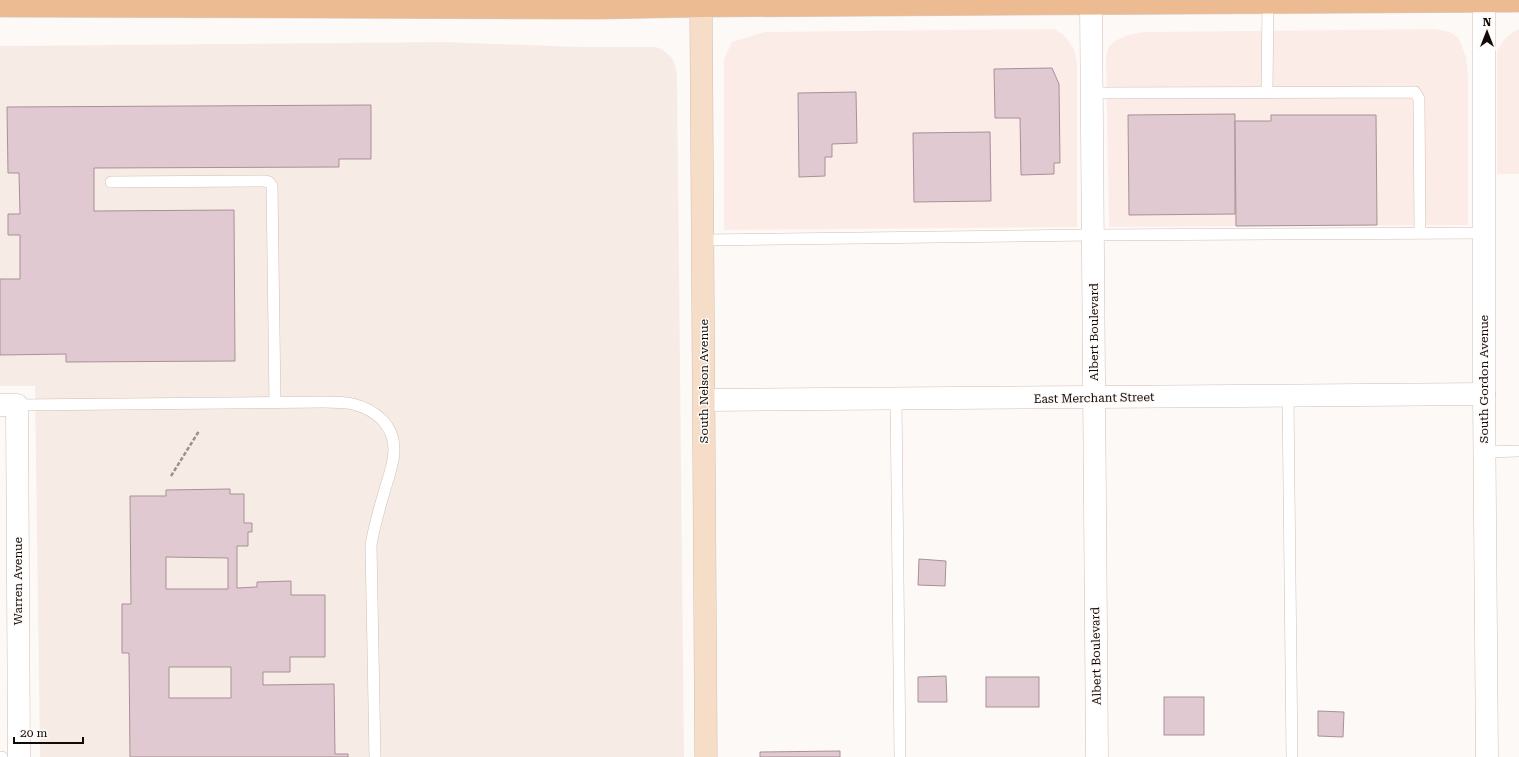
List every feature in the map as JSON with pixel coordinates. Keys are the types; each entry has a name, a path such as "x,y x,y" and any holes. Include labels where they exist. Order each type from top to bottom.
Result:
{"main road":[{"path":"0,6 30,3 599,4 701,6 943,2 1519,1"},
{"name":"South Nelson Avenue","path":"701,6 706,757"}],"street":[{"name":"Albert Boulevard","path":"1091,2 1097,757"},
{"name":"South Gordon Avenue","path":"1484,2 1484,452 1487,757"},
{"name":"East Merchant Street","path":"704,400 1484,394"},
{"name":"Warren Avenue","path":"8,405 19,757"}],"lane":[{"path":"1267,92 1268,1"},
{"path":"1092,93 1415,92 1419,99 1420,233"},
{"path":"111,182 256,181 269,182 272,186 275,402"},
{"path":"703,240 1093,235 1484,233"},
{"path":"1288,396 1292,757"},
{"path":"896,399 900,757"},
{"path":"8,405 323,402 352,404 366,408 378,415 387,424 392,436 394,450 392,464 371,545 375,757"},
{"path":"1484,452 1519,451"}],"path":[{"path":"171,476 199,430"}],"shaded area":[{"path":"1054,29 1064,35 1074,49 1077,64 1077,227 724,230 724,59 732,42 764,32"},
{"path":"1436,29 1449,32 1458,37 1466,57 1468,76 1468,225 1109,227 1106,56 1109,46 1117,40 1128,35 1144,32"},
{"path":"1519,29 1519,174 1497,174 1497,51 1503,41 1514,31"},
{"path":"445,42 580,47 656,47 663,50 671,57 675,64 677,76 684,757 40,757 35,386 0,386 0,46"}],"building":[{"path":"1052,68 1059,84 1060,163 1054,163 1054,174 1021,175 1020,118 995,118 994,69"},
{"path":"856,92 857,143 832,144 832,157 825,157 825,176 799,177 798,93"},
{"path":"371,105 371,159 339,159 339,167 94,168 94,211 234,210 235,361 66,362 66,354 0,355 0,279 20,279 20,235 8,235 8,214 20,214 19,173 8,173 7,107"},
{"path":"1235,114 1235,214 1129,215 1128,115"},
{"path":"1271,115 1376,115 1377,225 1236,226 1235,121 1271,121"},
{"path":"990,132 991,201 914,202 913,133"},
{"path":"230,489 230,494 244,494 244,523 252,523 252,532 248,532 248,546 237,546 237,588 257,587 257,582 291,581 291,595 325,595 325,657 290,657 290,672 263,672 263,685 334,684 335,754 348,754 348,757 130,757 129,653 122,653 122,604 131,604 130,496 166,496 166,490","holes":["166,557 228,558 228,589 166,589","169,667 231,667 231,698 169,698"]},
{"path":"919,559 946,561 945,586 918,585"},
{"path":"946,676 947,702 918,702 918,677"},
{"path":"986,677 1039,677 1039,707 986,707"},
{"path":"1164,697 1204,697 1204,735 1164,735"},
{"path":"1318,711 1344,712 1343,737 1318,736"},
{"path":"840,751 840,757 760,757 760,752"}]}
